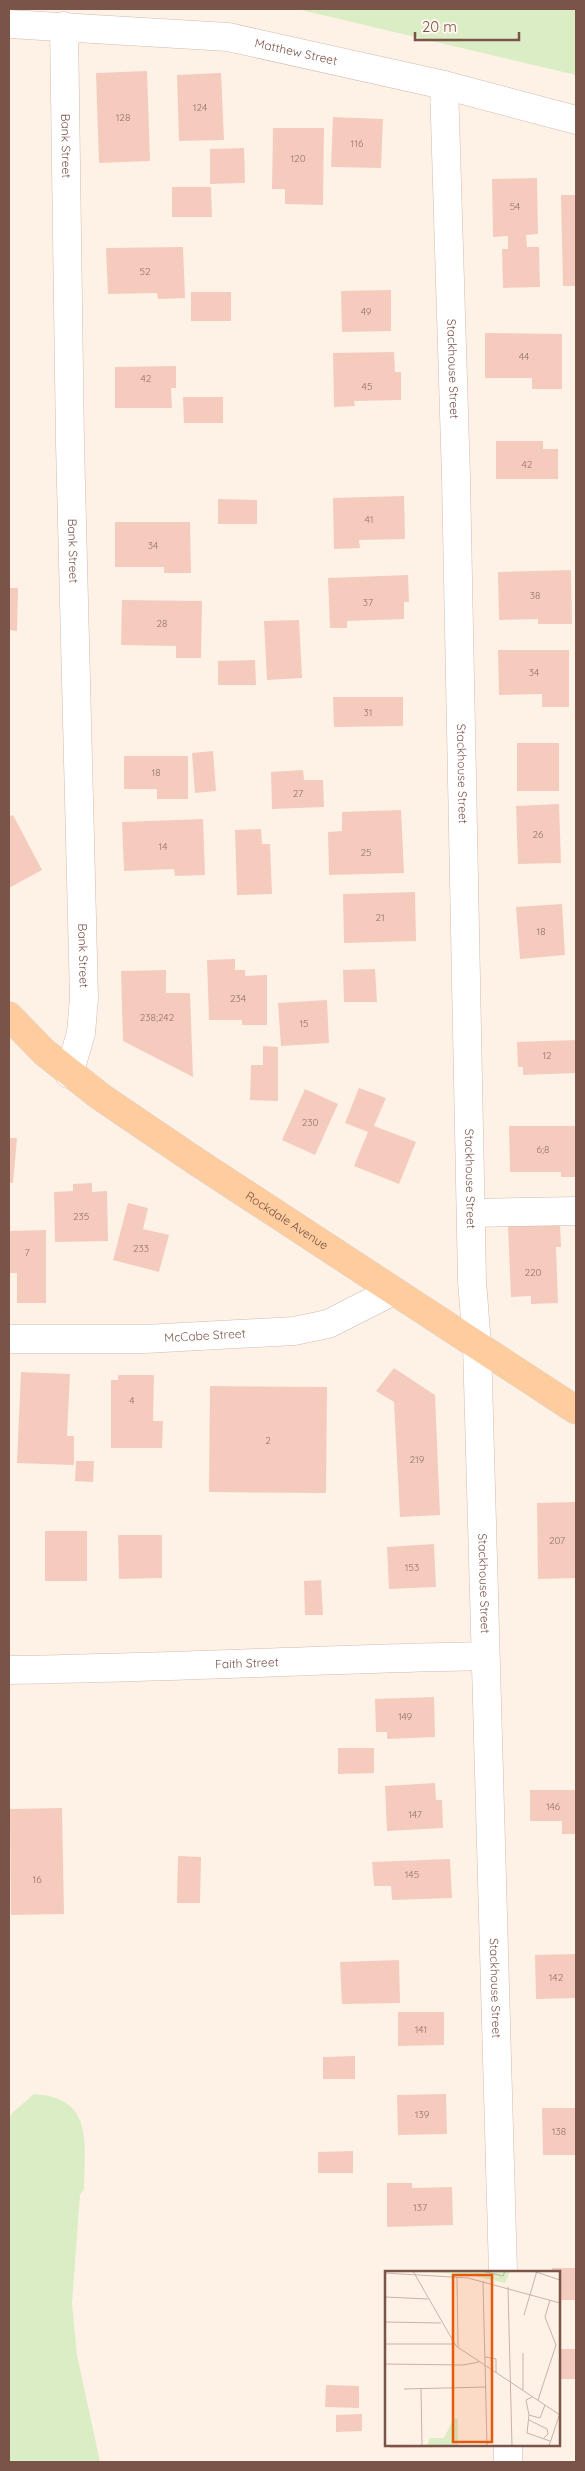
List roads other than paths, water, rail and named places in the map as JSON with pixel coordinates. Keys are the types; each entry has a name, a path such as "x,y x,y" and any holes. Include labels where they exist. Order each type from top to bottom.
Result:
{"main road":[{"name":"Rockdale Avenue","path":"12,1026 69,1074 205,1167 576,1410"}],"street":[{"name":"Matthew Street","path":"9,24 228,37 444,86 576,120"},
{"name":"Bank Street","path":"64,26 70,433 84,998 81,1034 69,1074"},
{"name":"Stackhouse Street","path":"444,86 456,508 472,1281 476,1345 503,2271"},
{"path":"471,1213 576,1211"},
{"name":"McCabe Street","path":"9,1339 145,1339 294,1331 328,1324 393,1291"},
{"name":"Faith Street","path":"9,1670 158,1668 328,1658 485,1656"},
{"path":"508,2446 508,2462"}]}
